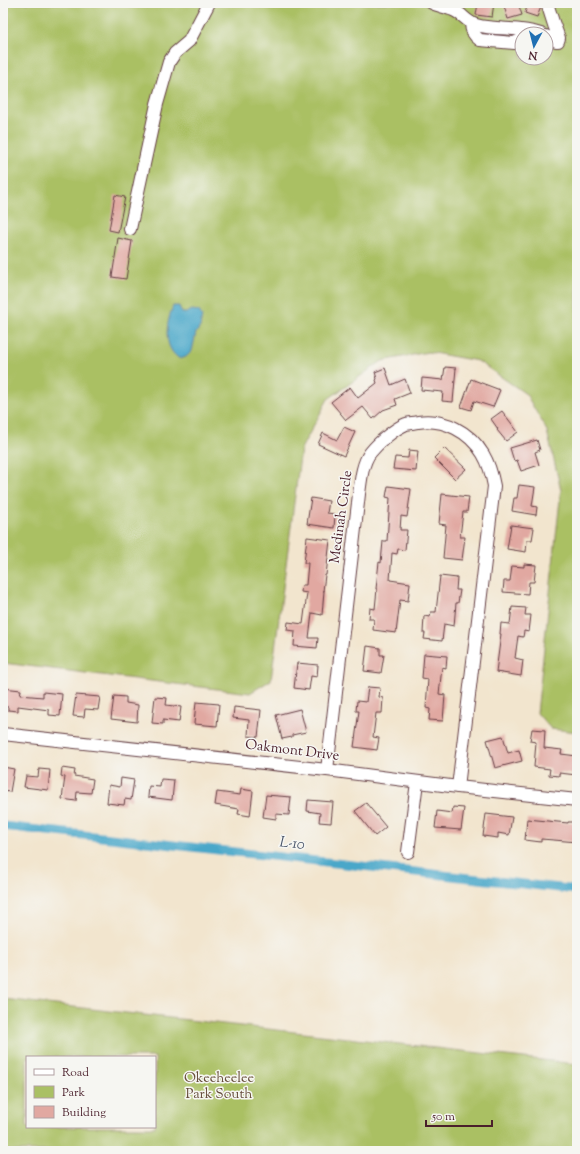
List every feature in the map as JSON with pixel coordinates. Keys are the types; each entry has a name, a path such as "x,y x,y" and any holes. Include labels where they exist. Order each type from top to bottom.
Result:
{"street":[{"path":"130,229 157,104 169,62 175,53 189,40 209,3"},
{"path":"432,3 453,10 459,13 470,23 476,25 514,30"},
{"path":"547,3 559,38 558,41 554,40"},
{"path":"470,23 471,29 480,40 514,43"},
{"name":"Medinah Circle","path":"327,770 358,494 363,468 370,454 392,432 406,424 422,421 434,421 448,425 460,431 473,442 483,454 491,471 494,486 458,787"},
{"name":"Oakmont Drive","path":"3,734 327,770 458,787 577,800"},
{"path":"408,852 417,782"}],"green space":[{"path":"3,3 577,3 577,732 551,729 537,713 561,490 547,431 526,394 478,361 428,352 382,361 328,399 301,449 271,680 250,693 3,663"},
{"name":"Okeeheelee Park South","path":"3,999 577,1064 577,1151 3,1151"}],"water":[{"path":"173,306 179,306 182,313 192,310 199,311 202,316 192,351 186,357 180,359 170,348 167,335 167,327"}],"building":[{"path":"478,3 494,3 492,17 476,15"},
{"path":"503,3 518,3 522,15 508,19"},
{"path":"528,3 540,4 541,7 537,17 525,13"},
{"path":"115,195 125,197 118,232 109,230"},
{"path":"118,238 132,241 126,279 112,277"},
{"path":"445,367 456,368 453,402 442,401 443,392 421,390 422,378 443,380"},
{"path":"385,368 391,385 405,379 410,393 395,399 397,405 383,410 373,419 363,407 346,420 331,402 350,387 358,398 377,383 375,372"},
{"path":"471,379 500,390 493,407 474,401 471,410 461,407"},
{"path":"502,411 518,432 506,441 497,430 498,429 491,419"},
{"path":"344,427 355,432 344,456 318,444 323,433 337,440"},
{"path":"537,440 540,450 535,452 539,465 521,471 517,460 514,461 510,448"},
{"path":"444,448 466,469 455,479 434,458"},
{"path":"409,450 418,451 416,471 393,469 395,457 408,458"},
{"path":"519,485 535,487 532,506 537,507 536,515 512,511 514,498 517,498"},
{"path":"388,486 411,489 407,517 401,516 400,530 407,530 405,550 398,549 397,554 392,553 390,580 410,583 408,601 400,600 396,633 373,630 374,619 369,619 370,608 375,609 379,562 381,563 383,541 387,541 390,498 386,497"},
{"path":"442,494 469,497 467,512 463,512 460,537 465,537 462,560 443,558 446,525 439,524"},
{"path":"311,498 329,501 327,513 335,514 334,528 307,524"},
{"path":"511,525 534,528 532,540 527,540 526,552 507,549"},
{"path":"307,537 330,540 323,591 322,615 312,613 309,638 318,638 317,648 294,646 295,631 287,630 288,622 303,624 307,593 301,592 302,585 306,585 308,563 304,563"},
{"path":"524,564 536,565 534,582 529,582 528,594 503,592 504,581 510,581 512,566 524,567"},
{"path":"440,576 457,578 456,590 460,590 458,603 456,603 454,626 444,624 442,641 424,639 425,633 423,633 424,616 430,617 431,612 436,612"},
{"path":"512,607 526,608 525,615 531,615 529,632 524,631 523,637 518,636 515,658 523,660 521,676 496,672 501,623 510,624"},
{"path":"367,646 380,648 380,655 384,655 381,673 364,671"},
{"path":"424,654 447,656 446,668 442,667 439,694 445,695 443,721 429,720 430,709 426,708 428,679 422,678"},
{"path":"297,663 318,665 317,677 311,676 309,690 294,688"},
{"path":"368,687 380,688 379,697 383,698 382,713 376,713 373,737 379,738 377,750 354,747 359,711 356,711 357,701 366,702"},
{"path":"3,688 21,690 20,695 43,697 43,692 62,694 60,716 49,715 49,710 18,706 18,711 8,710 8,707 3,706"},
{"path":"76,695 100,697 98,710 85,709 84,717 73,716"},
{"path":"114,696 126,697 126,703 138,705 137,722 111,719"},
{"path":"155,697 167,698 166,705 181,707 179,722 163,720 163,724 152,723"},
{"path":"196,702 219,704 217,726 194,724"},
{"path":"234,707 261,710 258,737 248,736 249,720 233,718"},
{"path":"300,709 306,732 282,739 276,715"},
{"path":"532,729 545,730 544,748 562,750 561,754 577,756 577,775 559,773 559,776 549,775 550,769 534,767 536,742 530,741"},
{"path":"503,736 508,753 519,750 522,761 495,768 487,740"},
{"path":"3,767 14,769 10,792 3,791"},
{"path":"62,768 75,770 74,776 93,779 91,793 77,792 76,801 62,799 65,777 61,776"},
{"path":"39,769 50,770 48,790 24,787 26,776 38,777"},
{"path":"121,778 134,780 131,800 125,799 124,805 107,803 109,785 120,787"},
{"path":"161,779 174,780 172,800 148,797 149,786 160,787"},
{"path":"241,789 253,791 250,816 238,814 239,809 215,805 217,792 240,795"},
{"path":"266,795 291,797 289,815 276,814 276,819 263,817"},
{"path":"308,800 333,802 331,823 319,822 320,813 307,811"},
{"path":"366,803 386,827 375,836 355,811"},
{"path":"453,807 464,808 461,830 435,828 437,811 452,813"},
{"path":"486,814 512,817 509,835 498,833 498,838 483,836"},
{"path":"527,819 568,823 577,822 577,842 541,839 541,842 525,840"}],"waterway":[{"name":"L-10","path":"3,826 577,890"}]}
